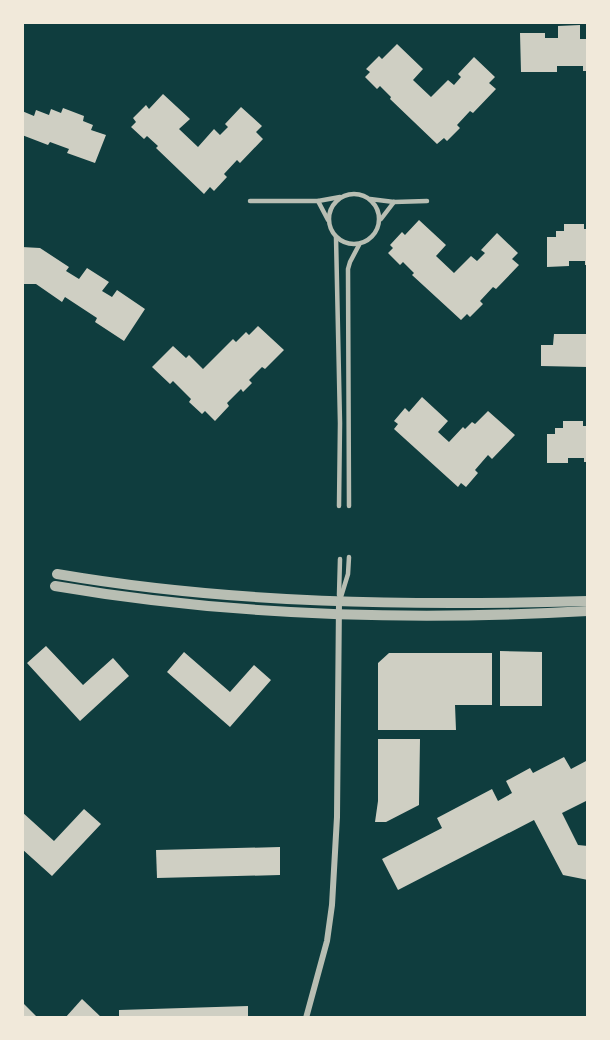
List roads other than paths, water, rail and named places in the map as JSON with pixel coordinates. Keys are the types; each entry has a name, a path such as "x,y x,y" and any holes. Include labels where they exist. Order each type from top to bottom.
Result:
{"street":[{"path":"57,574 115,585 339,602 588,601"},
{"path":"55,586 171,604 339,614 530,614 588,611"},
{"path":"306,1017 327,941 332,905 337,817 339,602"}],"lane":[{"path":"250,201 318,201 361,195 394,202 427,201"},
{"path":"329,222 332,207 344,196"},
{"path":"369,198 379,212 380,220"},
{"path":"318,201 336,237 351,245 368,242 374,236 380,220 394,202"},
{"path":"336,237 340,423 339,506"},
{"path":"349,506 348,269 359,244"},
{"path":"339,602 348,574 349,557"},
{"path":"339,602 340,559"}]}
